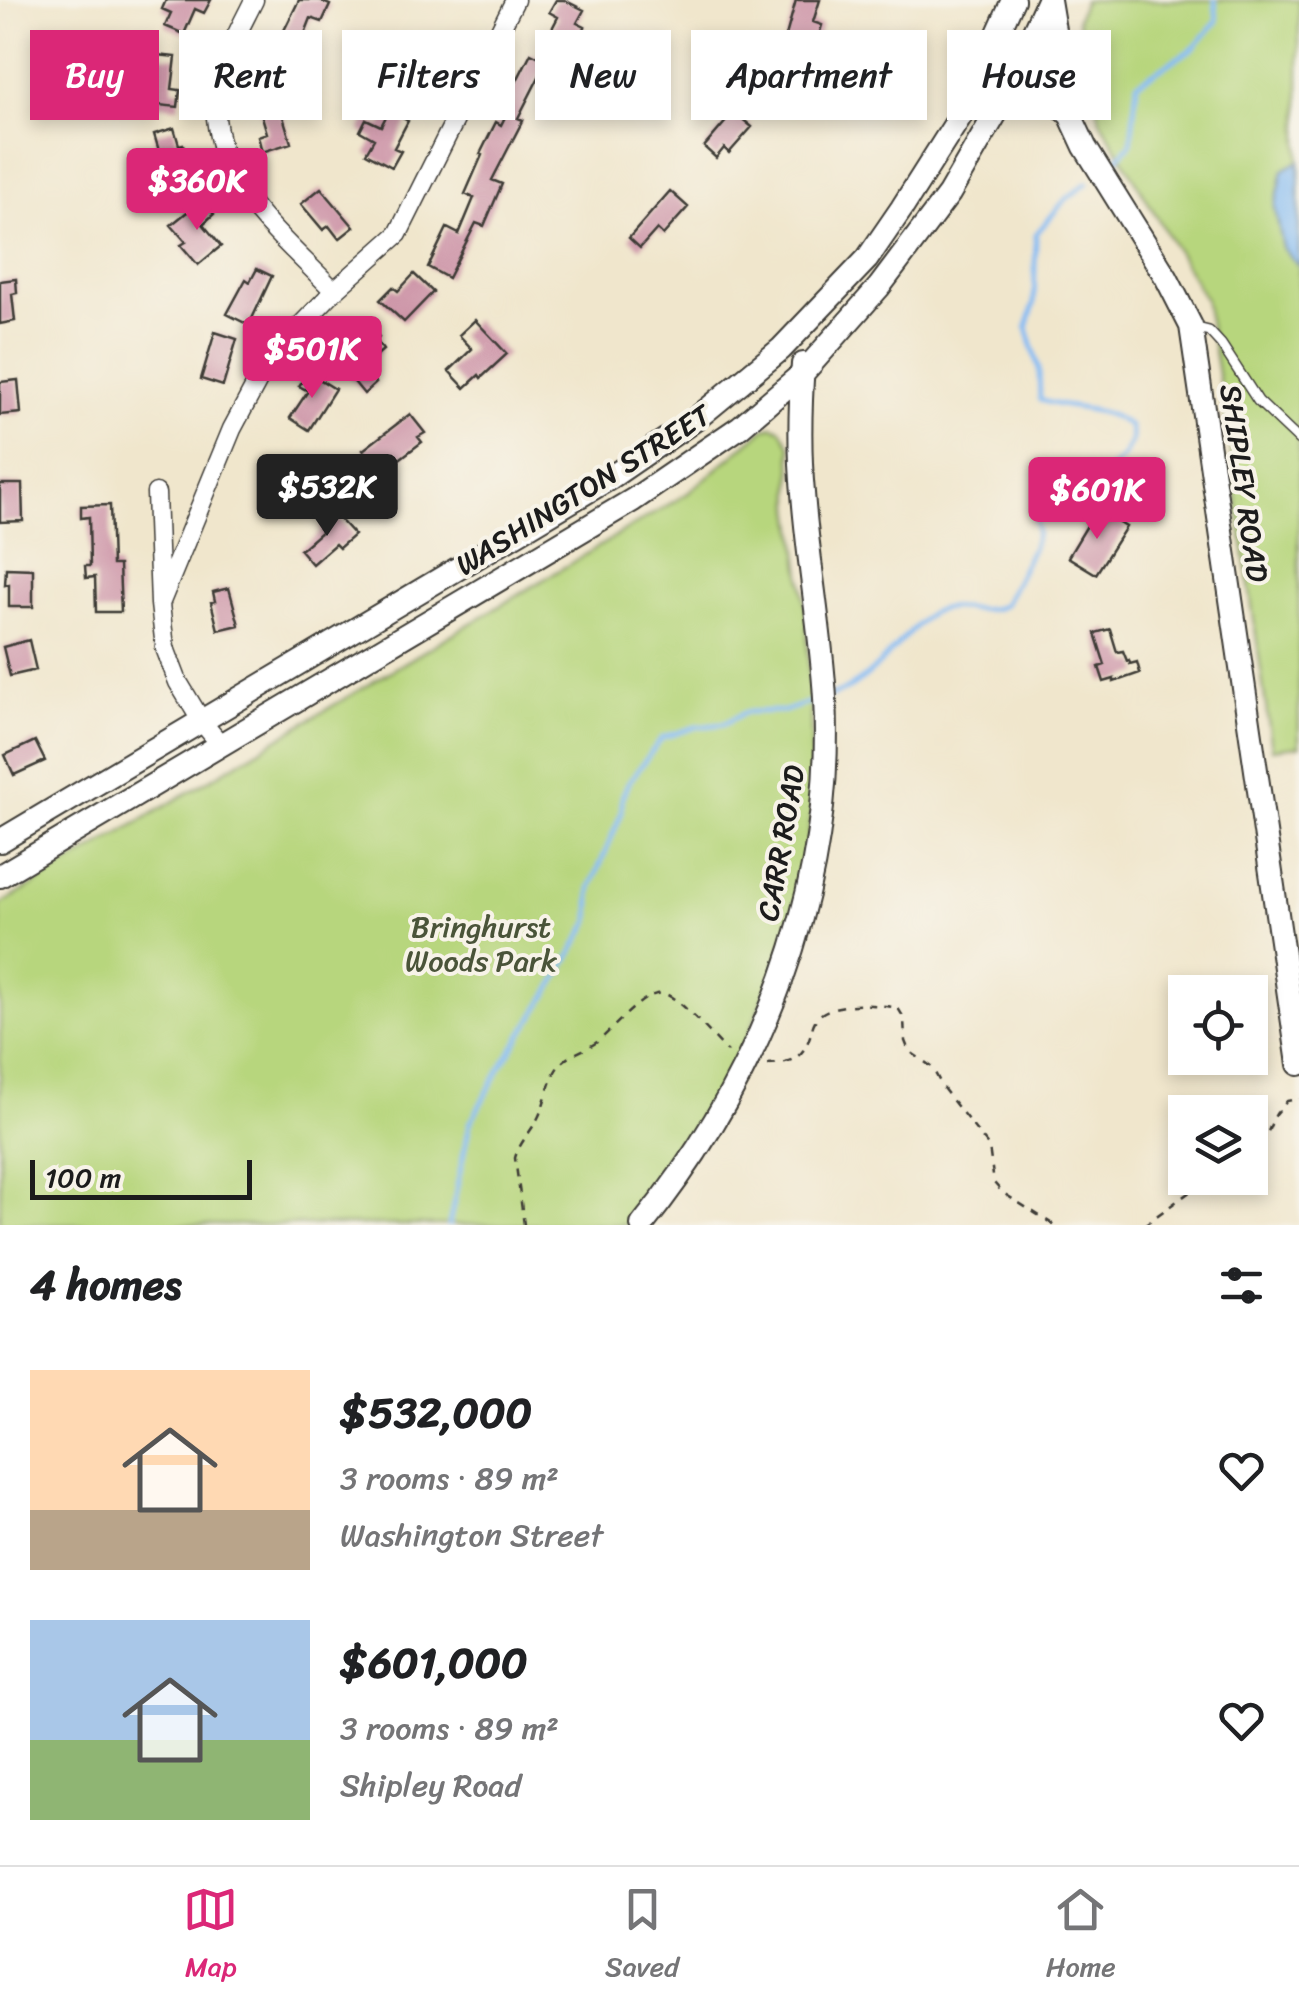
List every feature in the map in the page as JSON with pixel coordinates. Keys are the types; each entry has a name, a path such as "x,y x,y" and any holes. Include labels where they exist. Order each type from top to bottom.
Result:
{"main road":[{"name":"WASHINGTON STREET","path":"0,843 610,478 696,419 782,350 867,259 902,208 960,115 1013,0"},
{"name":"WASHINGTON STREET","path":"1034,30 1048,0"},
{"name":"SHIPLEY ROAD","path":"1048,0 1053,30"},
{"name":"WASHINGTON STREET","path":"6,872 634,500 798,386 949,194 992,120"},
{"name":"SHIPLEY ROAD","path":"1073,120 1166,277 1190,326 1299,1064"},
{"path":"733,389 766,380 798,386 804,357 819,322 867,259"},
{"name":"CARR ROAD","path":"642,1225 729,1098 762,1034 788,962 812,874 827,753 820,627 803,494 798,386"},
{"path":"740,428 777,417 788,424 801,445"}],"street":[{"path":"254,0 227,56 215,98 220,140 232,175 260,213 334,290"},
{"path":"160,604 232,429 271,356 334,290 398,234 515,0"},
{"path":"156,493 165,648 178,682 220,745"},
{"path":"0,843 6,872"}],"lane":[{"path":"1190,326 1209,331 1222,344 1258,401 1299,440"}],"path":[{"path":"524,1225 515,1158 538,1118 556,1070 562,1061 598,1042 655,993 679,1002 736,1060 770,1064 795,1060 803,1052 822,1012 881,1004 898,1008 904,1018 909,1051 932,1067 988,1147 994,1184 1003,1194 1054,1225"},
{"path":"1268,1136 1275,1116 1287,1101 1299,1100"},
{"path":"1144,1225 1185,1195"}],"green space":[{"path":"1084,0 1299,0 1299,746 1272,749 1205,299 1100,120 1111,120 1111,30 1080,30 1077,19"},
{"name":"Bringhurst Woods Park","path":"772,426 781,429 791,447 792,507 806,611 813,801 803,876 779,960 740,1056 676,1164 627,1225 0,1225 0,905 688,493"}],"water":[{"path":"1299,161 1299,267 1283,248 1275,208 1283,170"}],"building":[{"path":"166,0 211,0 204,13 195,9 186,30 179,32 165,26 171,13 162,9"},
{"path":"299,0 319,0 330,5 322,22 311,18 306,30 284,30"},
{"path":"556,0 564,0 584,10 577,23 585,27 551,30 558,17 549,12"},
{"path":"796,0 820,0 813,22 822,25 821,30 788,30"},
{"path":"531,53 535,55 535,85 518,118 523,120 492,180 502,184 484,226 476,223 448,278 428,267 447,228 459,234 474,198 465,194 496,122 501,125 504,120 515,120 515,84"},
{"path":"159,55 176,57 172,89 179,90 178,107 159,105"},
{"path":"263,120 284,120 291,143 262,152 258,136 267,133"},
{"path":"366,120 381,126 384,120 408,121 394,148 401,151 392,167 366,153 374,139 360,131"},
{"path":"727,120 744,120 752,127 729,153 724,148 716,158 704,147"},
{"path":"174,128 193,177 169,184 154,134"},
{"path":"321,188 354,227 339,239 329,226 323,230 301,204"},
{"path":"670,191 688,207 663,235 657,229 640,248 629,238"},
{"path":"202,200 214,214 203,224 221,246 198,265 171,225"},
{"path":"257,269 272,276 249,325 227,314 246,279 250,282"},
{"path":"414,274 433,292 404,322 380,300 393,287 398,291"},
{"path":"16,279 17,293 12,294 15,321 0,324 0,281"},
{"path":"363,317 379,337 376,340 383,350 363,367 376,383 364,394 329,357 341,347 335,341"},
{"path":"475,320 507,354 465,388 449,371 472,349 459,335"},
{"path":"215,332 237,339 223,386 201,379"},
{"path":"308,372 335,389 309,430 290,418 308,391 299,386"},
{"path":"18,380 21,413 0,415 0,382"},
{"path":"410,414 425,433 418,437 422,442 381,473 363,450"},
{"path":"0,484 22,484 23,521 0,522"},
{"path":"110,505 112,565 119,565 121,612 96,612 95,577 86,578 85,566 90,566 89,517 81,518 81,506"},
{"path":"1097,509 1126,527 1096,574 1068,557"},
{"path":"335,514 354,535 339,548 335,544 312,564 300,550"},
{"path":"6,568 33,569 33,607 9,607"},
{"path":"229,588 239,625 218,630 211,602 215,601 213,592"},
{"path":"1110,629 1117,652 1123,651 1130,664 1137,662 1140,673 1104,682 1099,667 1105,665 1095,633"},
{"path":"29,640 36,670 10,676 3,647"},
{"path":"35,741 45,761 14,775 5,755"}],"waterway":[{"path":"1114,163 1131,143 1137,83 1194,48 1217,21 1215,0"},
{"path":"831,696 865,677 934,611 1004,605 1033,547 1041,499 1062,484 1102,477 1124,456 1132,439 1130,427 1120,420 1040,400 1039,369 1027,328 1034,303 1036,234 1065,200 1087,183"},
{"path":"449,1225 470,1123 590,921 591,887 622,812 622,797 628,783 662,738 696,727 723,724 746,712 785,711 816,700"}]}
